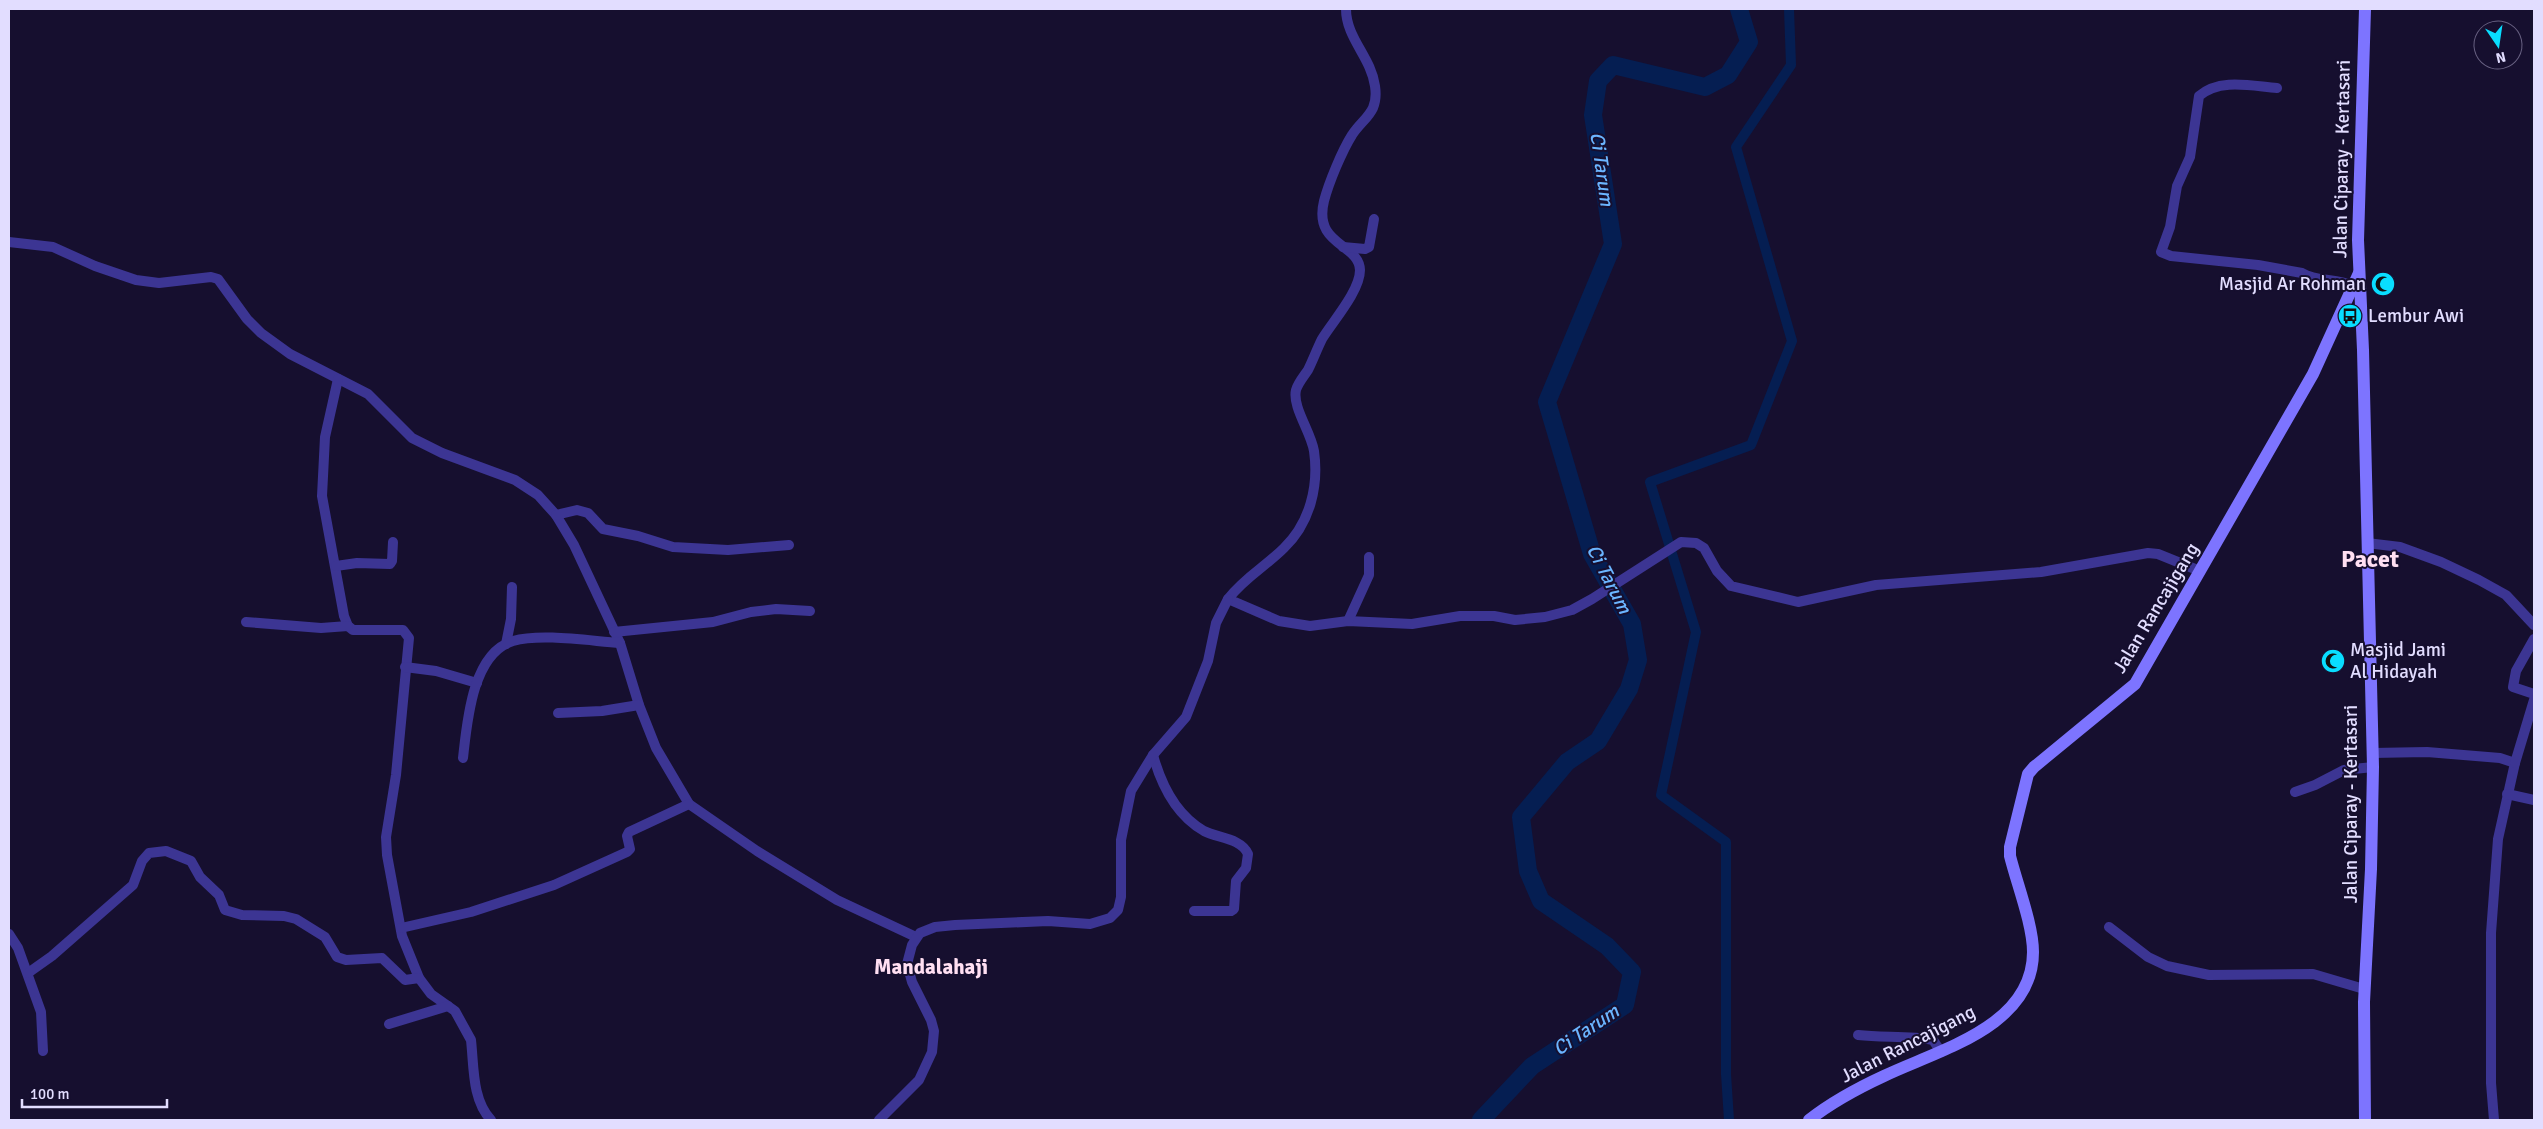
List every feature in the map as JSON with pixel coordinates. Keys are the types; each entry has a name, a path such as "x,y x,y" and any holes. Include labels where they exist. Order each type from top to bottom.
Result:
{"main road":[{"name":"Jalan Ciparay - Kertasari","path":"2364,9 2360,130 2359,272 2372,753 2371,869 2364,989 2365,1120"},
{"name":"Jalan Rancajigang","path":"1809,1120 1830,1104 1877,1080 1941,1052 1980,1031 2010,1010 2029,974 2033,952 2031,935 2010,856 2010,847 2028,774 2135,684 2313,374 2359,272"}],"street":[{"path":"878,1120 918,1080 932,1052 934,1031 931,1020 912,982 907,964 916,937 926,930 935,927 1048,921 1090,924 1103,921 1115,914 1120,904 1119,860 1126,811 1137,779 1153,755 1186,717 1208,661 1216,623 1228,599 1241,582 1283,549 1299,531 1309,508 1316,466 1313,442 1296,403 1296,390 1322,340 1354,289 1360,270 1356,258 1330,238 1324,226 1322,215 1324,201 1353,134 1372,111 1375,85 1346,21 1346,9"},
{"path":"2277,88 2223,86 2212,88 2199,96 2190,157 2177,186 2170,227 2161,252 2171,256 2258,265 2302,273 2308,277 2346,282 2353,286"},
{"path":"1343,247 1369,248 1374,219"},
{"path":"9,242 53,247 95,266 136,280 159,283 211,277 218,279 247,319 261,333 290,354 338,379 356,386 377,401 412,438 442,453 514,480 538,495 556,515 574,545 620,643 639,705 656,748 690,804 757,851 836,900 916,937"},
{"path":"338,379 325,437 322,496 324,517 336,566 344,616 348,626 353,630 406,632 410,644 406,667 396,775 386,838 387,855 401,928 419,978 427,990 455,1011 471,1040 478,1101 484,1112 492,1120"},
{"path":"556,515 577,510 588,513 603,529 682,548 728,550 789,545"},
{"path":"1228,599 1280,621 1310,626 1348,621 1412,624 1460,616 1494,616 1515,620 1561,613 1592,599 1677,545 1689,541 1704,548 1717,571 1731,586 1798,602 1876,586 2041,572 2148,553 2158,554 2200,571"},
{"path":"336,566 357,563 390,564 392,561 393,542"},
{"path":"2367,543 2400,547 2441,562 2480,580 2506,595 2534,625"},
{"path":"1348,621 1369,575 1369,557"},
{"path":"506,644 511,619 512,588"},
{"path":"614,632 713,622 776,608 810,611"},
{"path":"246,622 321,628 348,626"},
{"path":"463,758 467,725 477,683 488,660 506,644 537,638 620,643"},
{"path":"2534,639 2516,671 2512,687 2534,694"},
{"path":"406,667 436,671 477,683"},
{"path":"2494,1120 2491,1083 2491,933 2498,839 2515,763 2534,700"},
{"path":"558,713 602,711 639,705"},
{"path":"2372,753 2436,753 2500,758 2515,763"},
{"path":"1153,755 1165,790 1180,810 1205,831 1218,834 1240,845 1248,854 1246,868 1236,881 1234,909 1231,911 1194,912"},
{"path":"2295,792 2315,785 2344,770 2372,767"},
{"path":"2508,794 2534,800"},
{"path":"401,928 436,918 471,912 554,886 627,852 630,848 628,832 690,804"},
{"path":"28,973 52,956 101,911 128,890 142,861 149,853 166,851 191,861 200,877 220,895 225,910 242,915 284,916 296,919 325,937 338,957 346,960 382,958 405,980 419,978"},
{"path":"2109,927 2148,957 2167,966 2209,975 2312,974 2364,989"},
{"path":"9,934 28,973 41,1012 43,1051"},
{"path":"389,1024 448,1006"},
{"path":"1858,1035 1933,1040 1941,1052"}],"waterway":[{"name":"Ci Tarum","path":"1481,1120 1532,1066 1625,1005 1632,972 1607,946 1541,901 1528,871 1521,817 1567,762 1598,741 1629,689 1638,660 1632,624 1592,554 1547,402 1613,244 1593,115 1598,81 1613,65 1705,87 1728,75 1749,42 1739,9"},
{"path":"1729,1120 1726,1074 1726,842 1661,795 1696,632 1650,482 1751,445 1792,341 1736,147 1791,65 1789,9"}],"place":[{"name":"Masjid Ar Rohman","path":"2383,284"},
{"name":"Lembur Awi","path":"2350,316"},
{"name":"Masjid Jami Al Hidayah","path":"2333,661"}],"district":[{"name":"Pacet","path":"2370,559"},
{"name":"Mandalahaji","path":"931,967"}]}
